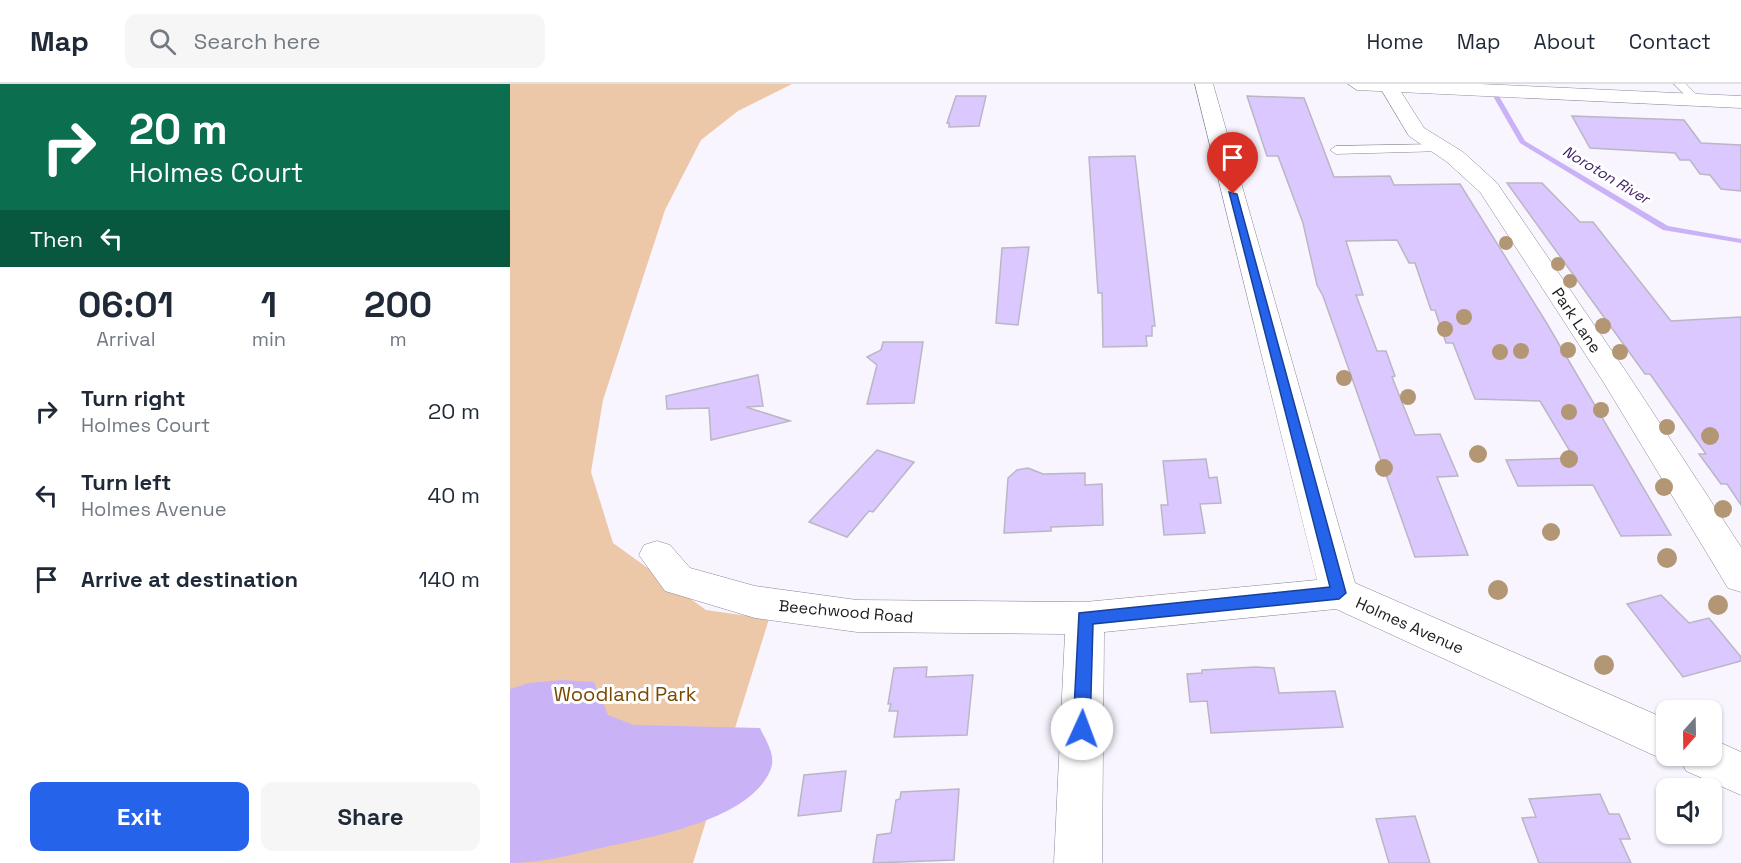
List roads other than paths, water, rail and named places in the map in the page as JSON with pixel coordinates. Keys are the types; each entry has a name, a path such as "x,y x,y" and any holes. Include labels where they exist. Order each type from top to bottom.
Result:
{"street":[{"name":"Holmes Avenue","path":"1203,84 1339,593 1656,736"},
{"path":"1357,84 1741,102"},
{"name":"Park Lane","path":"1387,85 1416,132 1455,157 1489,188 1617,380 1741,577"},
{"name":"Beechwood Road","path":"657,555 678,580 755,602 857,616 1085,618 1339,593"},
{"path":"1078,863 1085,618"},
{"path":"1722,765 1741,774"}],"lane":[{"path":"1680,84 1695,99"},
{"path":"1336,150 1440,148"}],"waterway":[{"name":"Noroton River","path":"1489,84 1522,142 1666,228 1741,241"}],"park label":[{"name":"Woodland Park","path":"625,694"}]}
